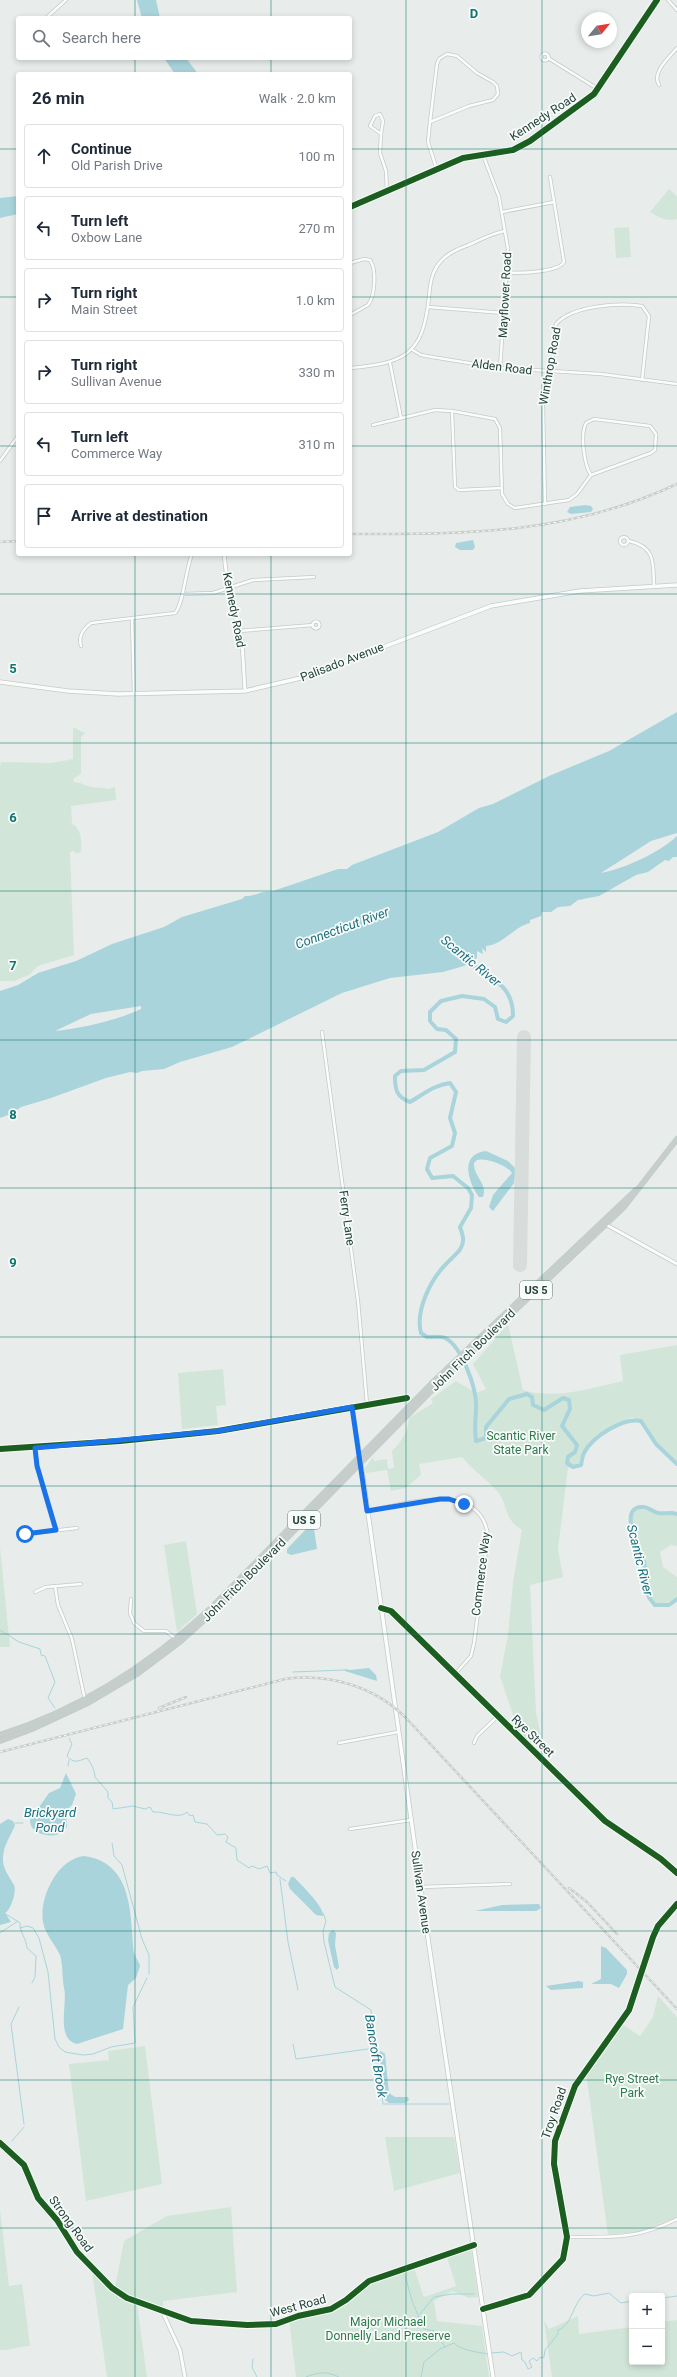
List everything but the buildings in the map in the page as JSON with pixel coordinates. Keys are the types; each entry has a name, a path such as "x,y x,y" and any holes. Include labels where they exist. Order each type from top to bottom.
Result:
{"highway":[{"name":"John Fitch Boulevard","path":"245,1576 360,1456 465,1354 622,1206 642,1185 677,1139"},
{"name":"John Fitch Boulevard","path":"0,1740 86,1702 136,1671 177,1641 361,1462 457,1362"},
{"name":"John Fitch Boulevard","path":"0,1735 25,1729"}],"main road":[{"name":"Palisado Avenue","path":"0,682 85,692 134,694 245,691 305,677 488,606 580,591 677,585"},
{"name":"Sullivan Avenue","path":"360,1456 398,1732 493,2377"}],"street":[{"path":"48,16 66,0"},
{"name":"Kennedy Road","path":"352,206 470,156 513,150 524,145 586,102 598,89 657,0"},
{"path":"668,0 677,10"},
{"path":"659,85 657,79 658,71 677,48"},
{"path":"430,122 469,106 493,100 498,94 497,86 472,70 457,56 450,54 443,55 437,64 430,122 428,142 437,170"},
{"path":"548,58 598,89"},
{"path":"381,134 370,126 374,116 379,114 383,118 380,153 386,171 387,191"},
{"name":"Mayflower Road","path":"483,154 497,187 505,231 507,272 500,368"},
{"path":"507,272 526,273 557,267 563,264 550,177"},
{"path":"502,212 554,202"},
{"path":"352,368 390,363 411,349 422,332 428,307 432,276 442,259 469,245 505,231"},
{"path":"352,262 364,258 370,260 373,266 373,290 368,305 352,314"},
{"name":"Winthrop Road","path":"545,504 542,411 550,372 553,331 558,321 594,306 637,305 646,309 649,316 642,380"},
{"path":"428,307 504,313"},
{"name":"Alden Road","path":"411,349 421,355 500,368 601,374 665,384 677,384"},
{"path":"390,363 401,418"},
{"path":"373,425 435,410 490,417 497,421 500,428 502,488 506,502 513,508 520,509 573,497 592,475 654,452 656,445 653,429 650,426 627,423 594,419 588,421 584,428 584,460 592,475"},
{"path":"452,411 455,487 459,490 502,488"},
{"path":"0,461 16,439"},
{"path":"628,541 641,545 650,554 653,562 654,586"},
{"path":"81,646 80,637 82,632 91,623 175,613 179,609 184,579 191,556"},
{"name":"Kennedy Road","path":"224,556 228,588 239,631 245,691"},
{"path":"182,594 213,593 253,580 314,577"},
{"path":"132,619 134,694"},
{"path":"239,631 313,625"},
{"name":"Ferry Lane","path":"322,1032 358,1301 366,1404"},
{"path":"604,1223 677,1264"},
{"path":"0,1448 35,1448 218,1431 407,1398"},
{"name":"Sullivan Avenue","path":"352,1407 360,1456"},
{"path":"35,1448 37,1466 56,1530"},
{"name":"Commerce Way","path":"367,1511 424,1501 449,1499 472,1508 484,1520 488,1536 474,1644 471,1657 455,1675"},
{"path":"25,1534 77,1528"},
{"path":"35,1592 46,1587 81,1584"},
{"path":"55,1586 58,1605 72,1639 86,1702"},
{"path":"131,1599 130,1613 134,1623 144,1631 166,1631 177,1641"},
{"name":"Rye Street","path":"381,1608 391,1611 497,1717 615,1829 661,1859 677,1873"},
{"path":"474,1743 497,1717"},
{"path":"339,1743 398,1732"},
{"path":"350,1829 411,1820"},
{"path":"421,1887 510,1884"},
{"name":"Troy Road","path":"483,2309 522,2298 535,2291 563,2259 566,2237 554,2164 555,2141 559,2128 579,2079 629,2010 653,1937 658,1926 677,1904"},
{"name":"Strong Road","path":"0,2144 24,2165 38,2198 57,2220 84,2261 119,2294 163,2313"},
{"path":"566,2237 631,2237 648,2232 677,2219"},
{"name":"West Road","path":"163,2313 191,2322 247,2325 276,2324 298,2316 331,2309 369,2281 474,2245"},
{"path":"163,2313 180,2350 185,2377"}],"green space":[{"path":"669,189 677,196 677,219 673,220 656,216 650,212"},
{"path":"629,227 631,257 616,258 614,228"},
{"path":"73,727 85,733 81,737 81,774 73,779 74,782 108,789 115,787 116,800 71,806 72,824 79,831 81,843 81,851 77,854 73,851 70,852 74,955 38,966 29,975 14,981 0,981 1,762 52,763 73,759"},
{"name":"Scantic River State Park","path":"508,1324 523,1390 535,1393 548,1394 573,1392 623,1381 620,1355 677,1345 677,1466 659,1448 641,1422 632,1417 598,1435 586,1448 579,1463 568,1468 558,1549 563,1577 530,1585 536,1713 541,1736 532,1738 533,1748 508,1724 514,1718 500,1676 508,1635 513,1582 522,1530 516,1526 509,1517 498,1492 462,1457 419,1464 421,1475 405,1488 391,1491 387,1470 366,1473 365,1468 373,1457 374,1461 387,1459 388,1469 394,1468 392,1451 404,1436 409,1418 433,1403 431,1399 456,1381 476,1393 486,1389 473,1364"},
{"path":"223,1369 226,1405 216,1406 218,1425 182,1429 178,1373"},
{"path":"639,1508 652,1512 677,1513 677,1546 671,1545 660,1552 663,1567 677,1577 677,1599 666,1603 655,1604 647,1598 645,1589 644,1563 632,1527 634,1513"},
{"path":"186,1541 197,1614 177,1632 164,1545"},
{"path":"0,1547 10,1647 0,1647"},
{"name":"Rye Street Park","path":"658,1996 677,2017 677,2217 639,2232 608,2235 586,2073 623,2025 640,2036 653,2017"},
{"path":"145,2046 162,2184 86,2201 69,2064 109,2060 108,2051"},
{"path":"385,2137 454,2137 460,2173 394,2191"},
{"path":"231,2207 237,2292 163,2301 163,2310 128,2296 115,2287 124,2241 167,2216"},
{"path":"0,2209 9,2286 22,2284 30,2346 3,2350 0,2350"},
{"name":"Major Michael Donnelly Land Preserve","path":"471,2248 478,2297 469,2298 452,2291 434,2301 437,2321 482,2326 489,2377 296,2377 289,2320 332,2310 369,2284 414,2268 424,2297 456,2286 447,2257"},
{"path":"92,2272 118,2296 137,2304 147,2377 107,2377"},
{"path":"578,2316 579,2334 629,2327 629,2365 665,2365 665,2322 677,2320 677,2377 552,2377 544,2321 549,2329"}],"water":[{"path":"137,0 156,0 160,16 141,16"},
{"path":"165,60 188,60 196,72 174,72"},
{"path":"16,196 16,214 0,218 0,198"},
{"path":"585,505 591,506 593,509 591,512 571,514 567,512 570,507"},
{"path":"473,540 475,547 473,550 460,550 455,547 456,543"},
{"name":"Connecticut River","path":"677,712 677,833 651,841 601,873 621,868 642,859 652,854 677,836 677,857 673,857 669,861 665,860 648,872 636,875 599,896 578,900 570,906 558,907 551,912 542,912 541,916 530,920 530,923 524,925 498,942 486,946 486,952 482,948 483,954 477,951 477,958 464,966 443,972 390,978 342,993 232,1047 180,1062 164,1069 142,1071 137,1073 130,1072 106,1078 21,1107 13,1113 0,1118 0,991 18,985 38,973 76,961 112,944 164,927 182,917 242,899 245,896 270,892 338,869 347,869 352,865 438,832 479,808 493,804 549,776 609,751","holes":["141,1006 141,1009 121,1017 99,1023 55,1031 91,1014"]},
{"path":"486,1151 508,1161 516,1169 514,1183 493,1211 489,1207 493,1195 512,1173 510,1170 496,1163 481,1159 477,1160 474,1163 474,1168 484,1188 483,1197 479,1197 469,1177 469,1163 472,1157 477,1153"},
{"path":"313,1522 317,1549 291,1555 287,1553 287,1549"},
{"path":"369,1668 376,1675 377,1681 345,1671 345,1669 350,1670"},
{"name":"Brickyard Pond","path":"66,1773 76,1794 72,1805 66,1811 67,1827 57,1835 44,1835 39,1833 33,1828 30,1820 49,1793 60,1788"},
{"path":"8,1819 13,1821 15,1825 5,1848 3,1861 6,1872 14,1885 15,1891 11,1904 5,1913 11,1922 0,1925 0,1824"},
{"path":"84,1856 100,1861 112,1869 121,1880 130,1907 134,1953 140,1966 136,1978 128,1985 123,2029 77,2044 70,2041 64,2028 65,1995 61,1959 44,1926 43,1912 47,1891 58,1872 74,1859"},
{"path":"291,1877 294,1877 312,1896 320,1907 323,1916 316,1915 290,1889 288,1884"},
{"path":"539,1904 541,1908 536,1911 475,1911 502,1905"},
{"path":"333,1930 336,1933 335,1945 339,1967 337,1970 334,1967 328,1940 329,1933"},
{"path":"601,1946 606,1948 627,1970 627,1974 619,1988 611,1984 591,1984 601,1979"},
{"path":"579,1981 583,1982 583,1988 551,1990 546,1986"},
{"path":"381,2051 385,2054 389,2093 395,2097 408,2097 409,2100 406,2103 389,2103 385,2100 379,2053"}],"waterway":[{"name":"Scantic River","path":"467,960 504,988 512,1005 513,1016 506,1022 498,1019 495,1007 484,999 462,996 441,1001 430,1012 430,1021 437,1029 446,1030 456,1039 455,1052 424,1070 401,1071 395,1076 397,1092 402,1098 410,1102 429,1090 444,1084 450,1083 456,1092 450,1118 455,1133 452,1146 430,1158 427,1169 432,1178 453,1176 468,1188 472,1195 471,1208 460,1227 463,1237 462,1246 435,1277 422,1305 420,1315 421,1333 427,1337 445,1338 451,1343 463,1359 476,1399 476,1441 486,1438 486,1427 509,1399 527,1394 532,1397 533,1405 544,1410 563,1398 569,1400 570,1409 562,1426 577,1445 575,1452 568,1457 567,1463 573,1467 581,1465 583,1454 601,1435 617,1425 634,1421 641,1421 656,1444 677,1464"},
{"name":"Scantic River","path":"677,1514 658,1513 644,1507 636,1508 632,1513 631,1520 635,1539 644,1562 646,1590 648,1595 655,1605 669,1605 677,1599"},
{"name":"Bancroft Brook","path":"0,1630 19,1642 40,1649 41,1655 45,1656 55,1682 48,1698 55,1708"},
{"path":"293,1672 345,1670"},
{"name":"Bancroft Brook","path":"69,1738 72,1744 67,1756 74,1761 87,1758 90,1762 95,1777 108,1792 108,1798 112,1802 113,1809 133,1806 145,1809 150,1807 153,1812 176,1815 187,1812 190,1816 193,1815 195,1822 207,1824 217,1835 225,1834 228,1837 226,1842 236,1848 237,1860 249,1868 252,1866 259,1869 267,1866 270,1873 276,1872 277,1875 286,1881"},
{"name":"Bancroft Brook","path":"68,1766 69,1760"},
{"path":"15,1823 23,1823"},
{"path":"112,1843 114,1856 122,1865 142,1939 149,1955 149,1974"},
{"path":"280,1879 288,1942 298,1990"},
{"path":"4,1913 20,1923 27,1948 36,1956 35,1977 32,1983"},
{"name":"Bancroft Brook","path":"323,1913 326,1921 323,1931 324,1942 335,1987 371,2010 383,2104 449,2104"},
{"path":"0,1933 18,1921"},
{"path":"20,1928 27,1926 33,1928 39,1938 48,1972 55,2039 59,2047 65,2052 83,2055 93,2054 111,2047 135,2043 133,2007 147,1978"},
{"path":"19,2007 11,2024 24,2124"},
{"path":"293,2044 296,2059 375,2048"},
{"path":"12,2141 24,2127"},
{"path":"405,2275 412,2301 424,2329 435,2331 445,2347"},
{"path":"491,2353 504,2352 512,2356 521,2352 522,2360 525,2362 528,2369 532,2367 529,2361 533,2358 537,2361 539,2358 544,2357 545,2350 558,2334 558,2330 563,2328 570,2319 578,2302 585,2294 594,2296 609,2293 621,2303 629,2302"},
{"path":"420,2314 434,2297 452,2294 474,2294"},
{"path":"665,2298 677,2296"},
{"path":"421,2377 424,2362 440,2349 454,2343 464,2349 488,2354"},
{"path":"253,2359 252,2367 257,2377"},
{"path":"306,2377 322,2373 339,2377"}],"runway":[{"path":"520,1265 524,1037"}],"railway":[{"path":"352,534 476,532 556,522 596,513 636,501 677,484"},
{"path":"0,542 16,541"},
{"path":"0,1752 285,1679 318,1678 350,1684 380,1698 406,1718 677,2009"},
{"path":"159,1708 186,1697"},
{"path":"569,1888 586,1901 617,1934"}],"cycle path":[{"path":"352,206 463,158 513,150 530,141 594,94 657,0"},
{"path":"0,1449 120,1441 218,1431 407,1398"},
{"path":"381,1608 391,1611 605,1821 661,1859 677,1873"},
{"path":"483,2309 529,2295 563,2259 567,2237 554,2164 555,2141 575,2086 629,2010 653,1937 658,1926 677,1904"},
{"path":"0,2143 24,2165 38,2198 57,2220 77,2252 112,2288 127,2298 191,2321 247,2325 276,2324 298,2316 331,2309 346,2300 369,2281 474,2245"}],"route":[{"path":"25,1534 56,1530 37,1466 35,1448 179,1436 218,1431 352,1407 367,1511 440,1499 449,1499 464,1504"}]}
